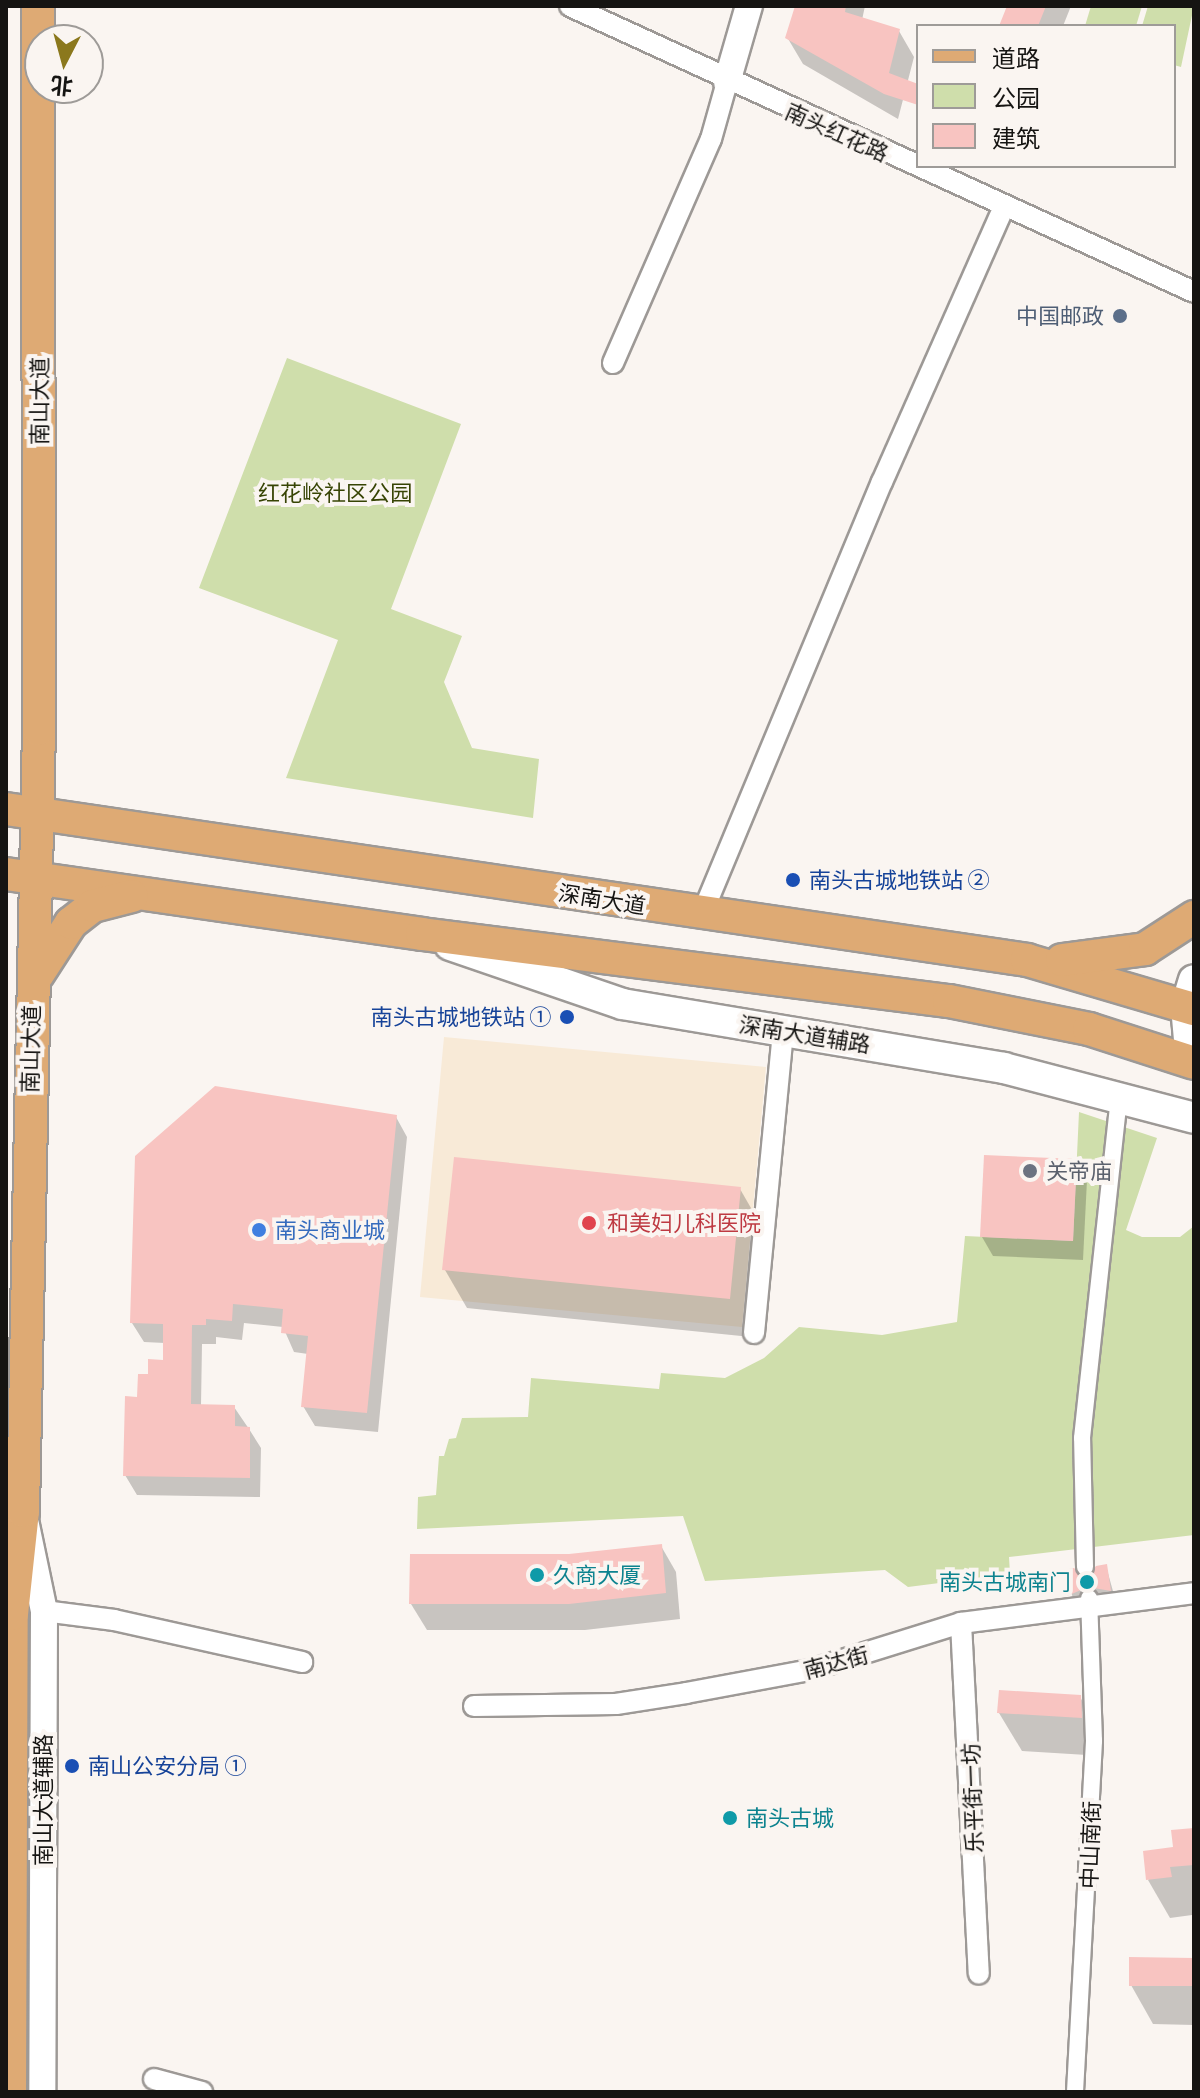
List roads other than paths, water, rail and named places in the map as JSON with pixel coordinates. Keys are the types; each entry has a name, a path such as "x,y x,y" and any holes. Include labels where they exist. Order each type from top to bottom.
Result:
{"main road":[{"name":"南山大道","path":"10,2092 12,1614 23,1511 30,1001 21,876 38,813 38,6"},
{"name":"深南大道","path":"6,809 1027,960 1191,998"},
{"path":"21,876 422,934 949,1001 1089,1029 1193,1061 1191,998"},
{"path":"30,1001 41,964 71,923 93,906 153,894"},
{"path":"1027,960 1123,956 1164,940 1194,917"},
{"name":"深南大道辅路","path":"422,934 622,1004 1004,1068 1119,1095 1194,1118"}],"street":[{"name":"南头红花路","path":"570,6 727,82 916,167"},
{"path":"613,363 711,139 749,6"},
{"name":"南头红花路","path":"918,168 1194,292"},
{"path":"702,914 882,482 1004,207"},
{"path":"754,1333 783,1030"},
{"path":"1085,1567 1082,1438 1119,1095"},
{"name":"南山大道辅路","path":"23,1511 44,1611 42,2092"},
{"name":"南达街","path":"474,1706 616,1704 823,1666 961,1623 1090,1601 1194,1593"},
{"name":"中山南街","path":"1075,2092 1093,1770 1090,1601"},
{"path":"44,1611 114,1620 302,1662"},
{"name":"乐平街一坊","path":"961,1623 979,1974"},
{"path":"154,2079 202,2092"}],"tunnel":[{"path":"1085,1567 1089,1598"}],"place":[{"name":"中国邮政","path":"1120,316"},
{"name":"南头古城地铁站 ②","path":"793,880"},
{"name":"南头古城地铁站 ①","path":"567,1017"},
{"name":"关帝庙","path":"1030,1171"},
{"name":"和美妇儿科医院","path":"589,1223"},
{"name":"南头商业城","path":"259,1230"},
{"name":"久商大厦","path":"537,1575"},
{"name":"南头古城南门","path":"1087,1582"},
{"name":"南山公安分局 ①","path":"72,1766"},
{"name":"南头古城","path":"730,1818"}],"park label":[{"name":"红花岭社区公园","path":"335,493"}]}
